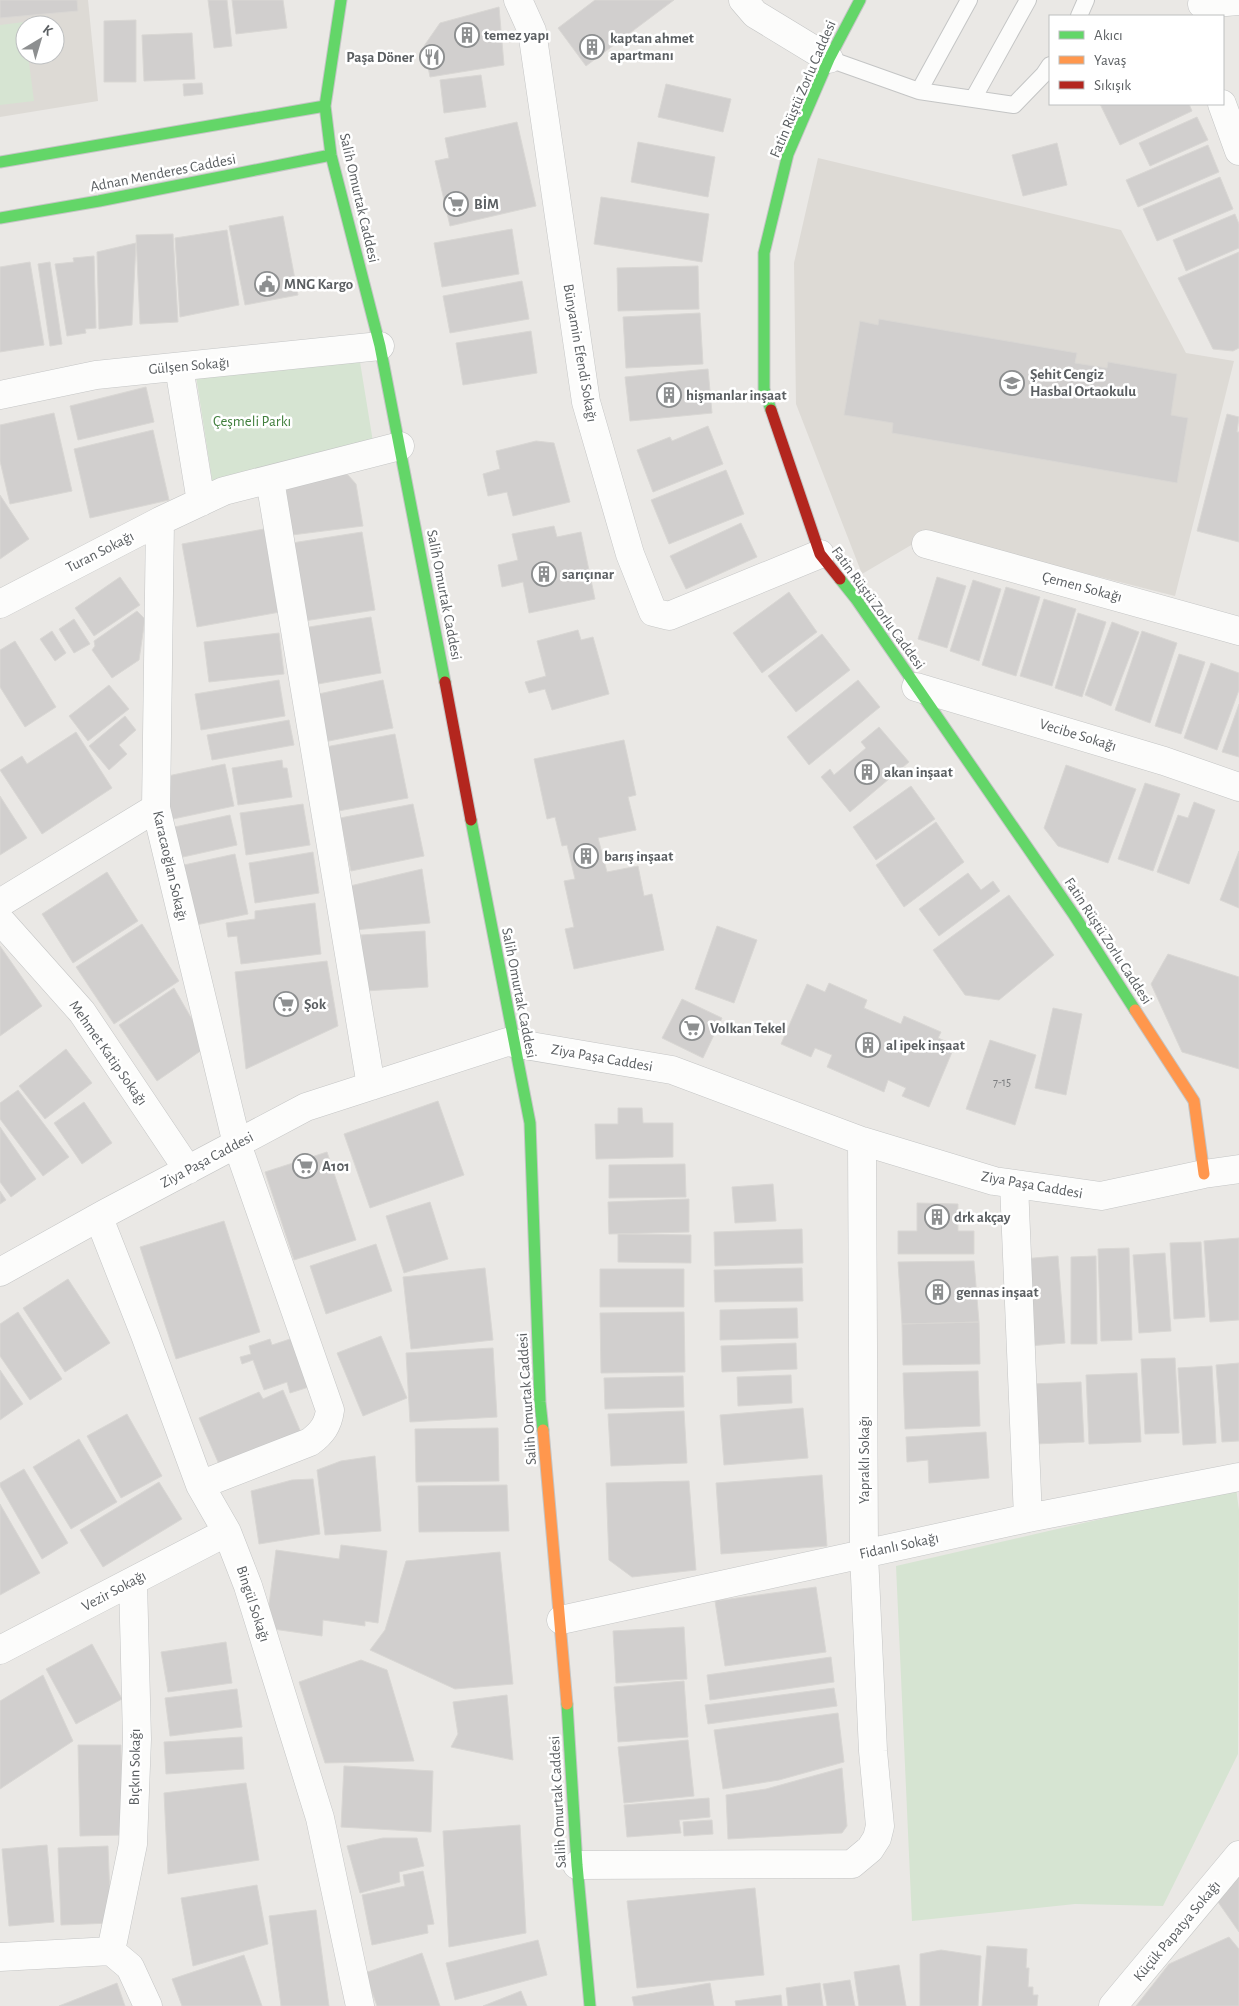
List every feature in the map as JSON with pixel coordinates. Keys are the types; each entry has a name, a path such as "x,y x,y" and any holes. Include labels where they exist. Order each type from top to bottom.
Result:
{"street":[{"name":"Salih Omurtak Caddesi","path":"341,0 325,106 331,155 380,346 513,1043 530,1123 540,1402 561,1620 576,1865 590,2006"},
{"name":"Bünyamin Efendi Sokağı","path":"518,0 532,31 586,402 630,554 653,612 668,616 820,554"},
{"path":"743,0 755,14 829,59"},
{"name":"Fatin Rüştü Zorlu Caddesi","path":"860,0 829,59 788,154 764,253 764,389 820,554 856,599 1074,914 1194,1101 1204,1174"},
{"path":"1200,7 1239,2"},
{"path":"1222,105 1239,151"},
{"path":"0,162 325,106"},
{"name":"Adnan Menderes Caddesi","path":"0,218 99,201 331,155"},
{"name":"Gülşen Sokağı","path":"0,395 96,375 380,346"},
{"path":"179,367 201,502"},
{"name":"Turan Sokağı","path":"0,604 160,521 224,491 400,446"},
{"path":"270,480 370,1086"},
{"name":"Karacaoğlan Sokağı","path":"160,521 156,808 237,1144 330,1410 329,1420 324,1429 310,1442 200,1485"},
{"name":"Çemen Sokağı","path":"926,544 1239,631"},
{"name":"Vecibe Sokağı","path":"916,687 1164,761 1239,787"},
{"path":"0,903 156,808"},
{"name":"Mehmet Katip Sokağı","path":"0,920 82,1012 188,1170"},
{"name":"Ziya Paşa Caddesi","path":"0,1272 306,1107 506,1042 672,1070 862,1141 994,1181 1101,1196 1204,1174 1239,1169"},
{"name":"Yapraklı Sokağı","path":"576,1865 852,1864 870,1849 877,1838 880,1826 873,1751 864,1554 862,1141"},
{"path":"1014,1184 1028,1518"},
{"name":"Bingül Sokağı","path":"99,1218 145,1335 200,1485 227,1532 248,1586 320,1818 360,2006"},
{"name":"Fidanlı Sokağı","path":"561,1620 1028,1518 1239,1476"},
{"name":"Vezir Sokağı","path":"0,1650 227,1532"},
{"name":"Bıçkın Sokağı","path":"111,1951 133,1844 137,1739 133,1581"},
{"name":"Küçük Papatya Sokağı","path":"1113,2006 1239,1855"},
{"path":"0,1957 111,1951 130,1967 148,2006"}],"lane":[{"path":"919,90 969,0"},
{"path":"973,99 1028,0"},
{"path":"1079,15 1086,0"},
{"path":"829,59 919,90 1014,105 1049,66"}],"shaded area":[{"path":"0,0 88,0 98,101 0,117"},
{"name":"Şehit Cengiz Hasbal Ortaokulu","path":"818,158 1121,230 1186,353 1234,361 1175,596 930,534 862,574 796,404 794,263"}],"green space":[{"path":"15,23 15,65 29,65 34,101 0,105 0,25"},
{"name":"Çeşmeli Parkı","path":"360,362 373,442 213,486 196,376"},
{"path":"1236,1488 1239,1510 1238,1754 1163,1906 1075,1904 912,1921 896,1566"}],"building":[{"path":"0,0 77,0 78,11 15,15 15,17 0,18"},
{"path":"208,0 227,0 232,46 214,48"},
{"path":"232,0 283,0 287,28 236,34"},
{"name":"kaptan ahmet apartmanı","path":"595,0 674,0 586,66 558,28"},
{"name":"temez yapı","path":"499,7 504,65 430,77 424,46 440,23"},
{"path":"136,20 136,82 104,82 104,21"},
{"path":"192,33 195,79 144,81 142,35"},
{"path":"481,75 486,107 444,113 440,80"},
{"path":"202,83 203,94 184,96 183,84"},
{"path":"666,84 731,99 723,132 658,117"},
{"path":"1100,105 1189,105 1192,111 1120,145"},
{"path":"1197,117 1208,140 1150,166 1139,143"},
{"path":"517,122 536,206 450,226 435,161 449,158 445,138"},
{"path":"638,142 715,157 708,197 631,182"},
{"path":"1057,143 1067,185 1023,196 1012,155"},
{"path":"1208,145 1219,172 1138,207 1126,180"},
{"path":"1220,177 1233,209 1157,241 1143,209"},
{"path":"601,197 709,214 702,262 594,244"},
{"path":"1235,214 1239,224 1239,248 1186,271 1173,240"},
{"path":"283,216 298,295 245,305 229,226"},
{"path":"512,229 519,274 442,287 434,243"},
{"path":"227,230 239,305 180,317 175,238"},
{"path":"173,234 178,322 140,324 136,235"},
{"path":"136,243 132,325 99,329 97,252"},
{"path":"1239,252 1239,348 1233,351 1213,349 1178,278"},
{"path":"94,256 96,328 85,329 86,333 67,336 55,264 74,262 73,258"},
{"path":"30,262 44,345 0,352 0,267"},
{"path":"50,262 62,344 50,346 38,264"},
{"path":"698,266 699,309 618,311 617,268"},
{"path":"522,281 529,319 450,333 443,296"},
{"path":"700,313 703,364 626,368 623,317"},
{"path":"879,319 1077,353 1075,363 1107,368 1108,362 1177,374 1171,415 1188,418 1177,483 892,433 893,423 844,415 860,321 878,325"},
{"path":"531,331 537,373 463,385 456,343"},
{"name":"hişmanlar inşaat","path":"708,369 712,413 630,421 625,377"},
{"path":"146,387 154,422 78,440 70,406"},
{"path":"54,413 72,491 10,504 0,461 0,425"},
{"path":"1227,414 1239,417 1237,432 1239,432 1239,542 1197,531"},
{"path":"708,426 723,464 653,492 637,450 670,437 672,441"},
{"path":"153,430 169,500 90,518 74,449"},
{"path":"536,441 554,443 570,502 513,516 507,492 488,496 483,474 500,469 496,451"},
{"path":"726,470 744,514 669,544 651,500"},
{"path":"341,474 348,475 356,484 363,526 292,535 286,491 291,485"},
{"path":"0,495 29,539 0,559"},
{"path":"741,523 757,557 686,589 670,556"},
{"name":"sarıçınar","path":"554,526 557,537 581,532 595,599 529,613 523,582 502,587 498,565 518,560 512,534"},
{"path":"264,529 280,612 197,627 182,544"},
{"path":"362,532 375,610 304,621 292,543"},
{"path":"120,577 140,605 94,636 75,608"},
{"path":"937,577 966,586 947,648 918,639"},
{"path":"973,580 1001,589 979,661 950,651"},
{"path":"1006,587 1040,597 1016,676 982,665"},
{"path":"789,592 817,632 762,673 733,633"},
{"path":"1044,599 1076,609 1052,686 1020,676"},
{"path":"137,611 145,619 139,660 112,678 92,650 95,646 94,641"},
{"path":"1078,613 1106,622 1082,697 1055,688"},
{"path":"371,617 381,673 312,685 303,628"},
{"path":"74,619 90,644 74,653 59,629"},
{"path":"1112,622 1139,632 1111,706 1085,695"},
{"path":"578,630 581,640 593,637 609,694 552,710 545,689 529,693 525,682 546,676 537,641"},
{"path":"52,631 66,653 55,661 40,639"},
{"path":"1142,631 1177,643 1150,723 1115,710"},
{"path":"279,633 284,674 209,682 204,642"},
{"path":"822,634 850,670 796,712 768,676"},
{"path":"15,641 56,707 25,727 0,687 0,650"},
{"path":"1179,654 1205,662 1181,734 1155,726"},
{"path":"1211,663 1239,673 1239,690 1217,750 1184,738"},
{"path":"279,680 285,716 201,730 195,694"},
{"path":"383,680 393,728 324,742 314,695"},
{"path":"858,680 880,707 809,765 787,737"},
{"path":"109,685 129,709 88,741 69,716"},
{"path":"1239,704 1239,757 1222,752"},
{"path":"125,716 136,730 119,745 127,754 109,770 89,746"},
{"path":"289,720 294,745 212,760 207,735"},
{"name":"akan inşaat","path":"879,727 909,762 850,812 821,777 830,769 834,775 866,748 861,742"},
{"path":"76,732 112,788 42,834 0,770 22,756 27,764"},
{"path":"395,734 408,798 333,812 320,748"},
{"name":"barış inşaat","path":"624,740 636,795 628,797 636,830 598,838 607,872 638,866 644,896 652,894 664,950 574,969 565,929 574,927 564,881 575,879 567,845 562,846 555,817 547,819 534,759"},
{"path":"282,760 283,768 287,768 292,797 238,805 232,768"},
{"path":"225,764 234,806 173,819 163,777"},
{"path":"1066,765 1136,789 1108,863 1058,846 1044,828"},
{"path":"1145,783 1180,794 1153,871 1118,859"},
{"name":"akan inşaat","path":"911,786 935,819 876,860 853,827"},
{"path":"0,796 27,838 0,855"},
{"path":"1194,802 1215,810 1189,884 1157,872 1178,815 1188,818"},
{"path":"303,804 310,845 246,855 240,813"},
{"path":"413,804 424,856 351,871 340,818"},
{"path":"230,815 237,845 183,857 170,828"},
{"path":"936,822 964,862 904,907 876,865"},
{"path":"1239,851 1239,908 1220,900"},
{"path":"313,852 319,893 255,903 249,863"},
{"path":"235,854 248,914 196,925 184,865"},
{"path":"422,869 430,923 354,930 350,886"},
{"path":"107,872 138,921 73,963 42,914"},
{"path":"968,873 981,890 993,881 1000,891 939,936 919,909"},
{"path":"1009,895 1054,955 999,1000 965,995 933,950"},
{"path":"315,903 321,954 241,964 237,936 228,937 226,923 255,919 255,911"},
{"path":"142,924 179,981 114,1024 76,967"},
{"path":"717,926 757,940 734,1003 695,989"},
{"path":"425,931 428,987 365,991 361,935"},
{"path":"0,946 42,1006 0,1036"},
{"path":"1168,954 1239,977 1239,1069 1182,1052 1151,984"},
{"path":"327,961 338,1026 246,1069 235,972"},
{"name":"al ipek inşaat","path":"829,983 867,1000 864,1008 901,1024 904,1016 941,1032 938,1038 955,1045 929,1107 902,1096 906,1088 888,1080 884,1092 827,1067 832,1055 815,1048 811,1057 781,1044 807,984 825,992"},
{"path":"174,988 193,1021 202,1050 157,1081 119,1025"},
{"name":"Volkan Tekel","path":"682,999 722,1018 703,1058 662,1038"},
{"path":"1053,1008 1082,1014 1066,1095 1035,1088"},
{"name":"al ipek inşaat","path":"990,1040 1036,1055 1015,1125 966,1109"},
{"path":"66,1049 92,1083 45,1119 19,1086"},
{"path":"18,1090 69,1157 43,1176 0,1119 0,1103"},
{"path":"438,1101 464,1175 370,1208 344,1134"},
{"path":"84,1102 112,1143 82,1164 54,1123"},
{"path":"618,1108 642,1108 643,1123 673,1123 673,1157 596,1159 595,1124 618,1124"},
{"path":"0,1127 36,1179 11,1197 0,1182"},
{"path":"327,1152 356,1240 294,1260 265,1172"},
{"path":"685,1164 686,1197 609,1198 609,1165"},
{"path":"773,1184 776,1221 735,1223 732,1187"},
{"path":"0,1191 6,1200 0,1204"},
{"path":"689,1199 689,1232 609,1234 608,1202"},
{"path":"430,1202 448,1259 404,1273 386,1216"},
{"name":"drk akçay","path":"917,1203 958,1204 958,1231 974,1231 974,1254 898,1254 898,1231 917,1231"},
{"path":"224,1221 260,1332 176,1359 140,1247"},
{"path":"802,1229 803,1263 715,1266 714,1232"},
{"path":"618,1234 691,1235 691,1263 618,1262"},
{"path":"1239,1238 1239,1320 1210,1322 1204,1241"},
{"path":"1201,1242 1205,1317 1174,1319 1170,1243"},
{"path":"376,1244 392,1291 326,1314 310,1266"},
{"path":"1129,1248 1132,1340 1101,1341 1098,1249"},
{"path":"1165,1253 1171,1331 1139,1333 1133,1255"},
{"path":"1058,1256 1065,1343 1028,1346 1022,1259"},
{"path":"1096,1256 1097,1344 1071,1344 1071,1257"},
{"name":"gennas inşaat","path":"974,1261 979,1322 902,1324 898,1262"},
{"path":"485,1268 493,1340 411,1349 403,1277"},
{"path":"802,1268 803,1301 715,1302 714,1270"},
{"path":"600,1269 684,1269 684,1307 600,1307"},
{"path":"68,1279 110,1343 65,1372 23,1308"},
{"path":"797,1308 798,1338 720,1340 720,1310"},
{"path":"18,1312 62,1379 30,1400 0,1356 0,1324"},
{"path":"684,1312 685,1372 601,1373 600,1313"},
{"path":"979,1322 980,1364 903,1365 902,1324"},
{"path":"299,1336 315,1385 290,1393 287,1382 264,1390 253,1360 242,1364 240,1357 251,1354 249,1346 270,1339 272,1345"},
{"path":"381,1336 407,1398 363,1416 337,1353"},
{"path":"796,1343 797,1369 722,1372 721,1346"},
{"path":"493,1348 497,1417 410,1422 406,1353"},
{"path":"1175,1358 1179,1433 1145,1434 1141,1359"},
{"path":"1239,1363 1239,1441 1222,1442 1216,1365"},
{"path":"1212,1366 1216,1443 1183,1445 1178,1368"},
{"path":"0,1370 23,1404 0,1420"},
{"path":"978,1371 980,1426 905,1429 903,1373"},
{"path":"1137,1373 1141,1442 1089,1444 1086,1375"},
{"path":"791,1375 792,1403 738,1406 737,1377"},
{"path":"683,1376 684,1407 605,1409 604,1378"},
{"path":"1081,1382 1084,1442 1034,1444 1031,1384"},
{"path":"283,1390 302,1435 221,1469 199,1418 259,1392 263,1399"},
{"path":"803,1408 808,1458 724,1465 720,1415"},
{"path":"684,1411 687,1463 611,1466 608,1414"},
{"path":"127,1414 162,1476 121,1498 87,1436"},
{"path":"498,1428 499,1481 416,1482 415,1429"},
{"path":"986,1432 989,1478 929,1483 928,1460 907,1462 906,1437"},
{"path":"79,1439 117,1502 71,1529 33,1467"},
{"path":"375,1456 381,1531 325,1535 317,1470 341,1461"},
{"path":"24,1469 68,1543 42,1559 0,1486 0,1483"},
{"path":"822,1475 827,1546 721,1554 716,1483"},
{"path":"313,1479 320,1534 259,1544 251,1491 292,1480"},
{"path":"689,1481 696,1570 632,1577 609,1560 606,1483"},
{"path":"159,1482 182,1519 103,1567 80,1530"},
{"path":"507,1485 509,1531 419,1532 418,1486"},
{"path":"0,1504 40,1573 0,1595"},
{"path":"341,1545 387,1551 378,1623 365,1621 365,1626 323,1620 322,1636 266,1628 276,1550 339,1559"},
{"path":"500,1552 513,1684 455,1689 370,1650 385,1630 406,1561"},
{"path":"816,1587 826,1652 725,1666 715,1601"},
{"path":"684,1627 687,1679 616,1683 613,1631"},
{"path":"226,1642 232,1683 168,1692 161,1652"},
{"path":"92,1644 122,1699 76,1724 46,1669"},
{"path":"831,1657 834,1682 710,1700 707,1675"},
{"path":"361,1660 387,1670 414,1761 325,1763 299,1682"},
{"path":"43,1675 73,1741 0,1789 0,1701"},
{"path":"684,1681 688,1737 618,1742 614,1687"},
{"path":"834,1688 837,1706 708,1724 705,1705"},
{"path":"237,1689 242,1727 170,1736 165,1698"},
{"path":"507,1695 513,1760 451,1747 458,1734 453,1702"},
{"path":"838,1713 844,1762 779,1780 723,1789 714,1730"},
{"path":"242,1737 244,1769 166,1774 164,1742"},
{"path":"688,1740 694,1796 624,1803 618,1747"},
{"path":"78,1745 121,1745 123,1835 80,1836"},
{"path":"344,1766 433,1771 431,1832 341,1827"},
{"path":"842,1768 847,1826 842,1833 728,1839 726,1795 766,1789"},
{"path":"246,1783 259,1860 168,1874 164,1793"},
{"path":"709,1798 710,1817 679,1820 681,1833 627,1837 624,1805"},
{"path":"712,1820 713,1834 684,1836 683,1822"},
{"path":"520,1825 526,1933 449,1947 443,1831"},
{"path":"383,1838 417,1838 424,1866 399,1872 400,1882 360,1893 347,1846"},
{"path":"47,1845 54,1922 9,1926 2,1849"},
{"path":"108,1846 111,1923 61,1925 58,1848"},
{"path":"423,1871 434,1924 427,1925 428,1933 372,1945 362,1895 405,1886 403,1875"},
{"path":"1239,1877 1239,1932 1218,1902"},
{"path":"257,1885 268,1944 193,1966 181,1898"},
{"path":"755,1888 764,1975 637,1988 627,1901"},
{"path":"316,1910 329,2006 281,2006 269,1916"},
{"path":"1229,1937 1239,1949 1239,2006 1136,2006 1169,1964"},
{"path":"538,1940 547,1975 455,2000 446,1963"},
{"path":"987,1946 1027,1949 1028,1987 1033,1987 1033,1995 1038,1995 1037,2006 982,2006"},
{"path":"941,1950 981,1956 978,2006 920,2006 920,1954"},
{"path":"422,1953 440,2006 377,2006 365,1973"},
{"path":"244,1955 262,2006 182,2006 172,1979"},
{"path":"899,1965 906,2006 859,2006 854,1972"},
{"path":"850,1980 855,2006 827,2006 823,1984"},
{"path":"117,1983 125,2006 59,2006"},
{"path":"710,1983 714,2006 634,2006 632,1997"},
{"path":"820,1983 823,2006 788,2006 786,1988"},
{"path":"521,1991 527,2006 483,2006"},
{"path":"781,1995 782,2006 736,2006 735,2001"}],"traffic: fast":[{"path":"341,0 325,106 331,155 380,346 445,682"},
{"path":"771,410 764,389 764,253 788,154 829,59 860,0"},
{"path":"0,162 325,106"},
{"path":"0,218 99,201 331,155"},
{"path":"840,579 856,599 1074,915 1135,1010"},
{"path":"471,820 530,1123 540,1402 543,1430"},
{"path":"567,1704 577,1865 590,2006"}],"traffic: slow":[{"path":"1135,1010 1194,1101 1204,1174"},
{"path":"543,1430 567,1704"}],"traffic: jam":[{"path":"771,410 820,554 840,579"},
{"path":"445,682 471,820"}],"place":[{"name":"temez yapı","path":"467,35"},
{"name":"kaptan ahmet apartmanı","path":"592,47"},
{"name":"Paşa Döner","path":"432,57"},
{"name":"BİM","path":"456,204"},
{"name":"MNG Kargo","path":"267,284"},
{"name":"Şehit Cengiz Hasbal Ortaokulu","path":"1012,383"},
{"name":"hişmanlar inşaat","path":"669,395"},
{"name":"sarıçınar","path":"544,574"},
{"name":"akan inşaat","path":"867,772"},
{"name":"barış inşaat","path":"586,856"},
{"name":"Şok","path":"286,1004"},
{"name":"Volkan Tekel","path":"692,1028"},
{"name":"al ipek inşaat","path":"868,1045"},
{"name":"A101","path":"305,1166"},
{"name":"drk akçay","path":"937,1217"},
{"name":"gennas inşaat","path":"938,1292"}]}
